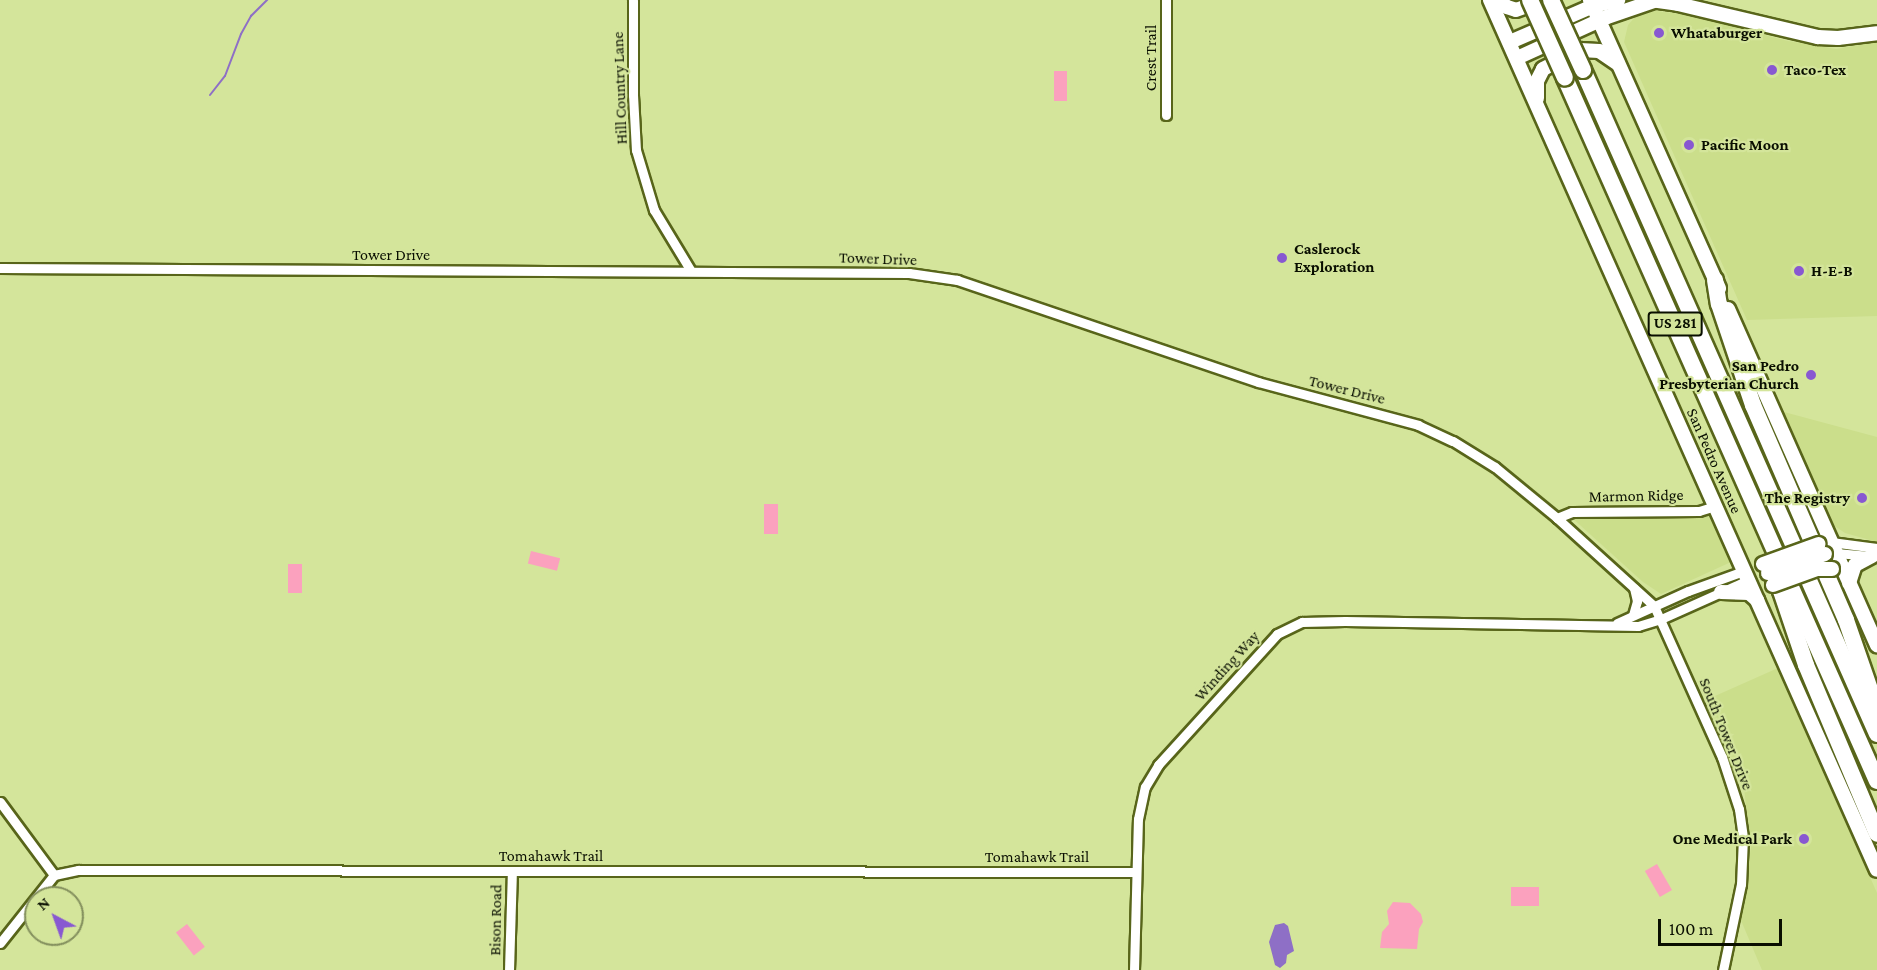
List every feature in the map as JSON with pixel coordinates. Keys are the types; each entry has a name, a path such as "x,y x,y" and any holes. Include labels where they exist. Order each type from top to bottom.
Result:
{"highway":[{"name":"US 281","path":"1530,0 1565,78 1772,573 1877,781"},
{"name":"US 281","path":"1551,0 1877,733"},
{"path":"1715,280 1719,304 1753,405 1852,635 1871,692 1877,733"},
{"path":"1772,573 1781,591 1800,649 1877,834"}],"main road":[{"name":"San Pedro Avenue","path":"1490,0 1877,870"},
{"path":"1497,0 1516,10 1543,0"},
{"path":"1510,42 1592,3 1618,0"},
{"path":"1516,58 1600,20 1652,0 1818,37 1838,38 1877,33"},
{"path":"1592,3 1715,280 1828,548 1849,581 1877,645"},
{"path":"1612,48 1616,26 1633,8"},
{"path":"1538,105 1538,78 1549,64 1587,49 1599,51 1620,66"},
{"path":"1760,606 1772,573 1828,548"},
{"path":"1849,581 1855,566 1875,554"},
{"path":"1746,575 1832,569 1849,581"},
{"path":"1715,595 1749,593 1760,606"}],"street":[{"name":"Hill Country Lane","path":"633,0 633,95 636,150 654,210 691,271"},
{"name":"Crest Trail","path":"1166,0 1166,115"},
{"name":"Tower Drive","path":"0,268 909,273 957,280 1258,382 1418,425 1454,441 1495,467 1557,518 1654,606 1661,619"},
{"name":"Marmon Ridge","path":"1557,518 1572,512 1699,511 1715,506"},
{"path":"1828,548 1875,554"},
{"name":"Winding Way","path":"1617,624 1703,585 1746,575"},
{"name":"Winding Way","path":"1134,970 1136,872 1144,787 1158,765 1260,649 1291,626 1302,622 1346,621 1638,626 1661,619 1715,595 1746,575"},
{"path":"1703,585 1715,595"},
{"path":"1633,615 1637,601 1634,588"},
{"name":"South Tower Drive","path":"1661,619 1722,757 1739,809 1743,837 1741,884 1723,970"},
{"path":"0,802 54,875 0,943"},
{"name":"Tomahawk Trail","path":"54,875 78,870 1136,872"},
{"name":"Bison Road","path":"510,970 512,871"}],"shaded area":[{"path":"1656,11 1688,15 1788,41 1836,49 1877,42 1877,316 1747,320 1624,42 1628,25 1637,15"},
{"path":"1054,71 1067,71 1067,101 1054,101"},
{"path":"1784,412 1877,437 1877,542 1845,533 1833,525"},
{"path":"764,504 778,504 778,534 764,534"},
{"path":"1710,515 1731,562 1661,594 1643,582 1571,517"},
{"path":"531,551 560,558 557,571 528,564"},
{"path":"288,564 302,564 302,593 288,593"},
{"path":"1778,668 1877,893 1877,970 1762,970 1740,918 1751,847 1744,788 1706,700"},
{"path":"1657,864 1672,890 1660,897 1645,871"},
{"path":"1511,887 1539,887 1539,906 1511,906"},
{"path":"1393,902 1410,903 1421,914 1423,922 1419,929 1417,949 1380,948 1382,932 1389,924 1387,911"},
{"path":"1284,923 1288,926 1294,951 1287,955 1286,963 1280,968 1275,965 1269,942 1275,925"},
{"path":"187,924 205,947 194,955 176,933"}],"waterway":[{"path":"210,95 225,76 241,34 251,16 267,0"}],"place":[{"name":"Whataburger","path":"1659,33"},
{"name":"Taco-Tex","path":"1772,70"},
{"name":"Pacific Moon","path":"1689,145"},
{"name":"Caslerock Exploration","path":"1282,258"},
{"name":"H-E-B","path":"1799,271"},
{"name":"San Pedro Presbyterian Church","path":"1811,375"},
{"name":"The Registry","path":"1862,498"},
{"name":"One Medical Park","path":"1804,839"}]}
